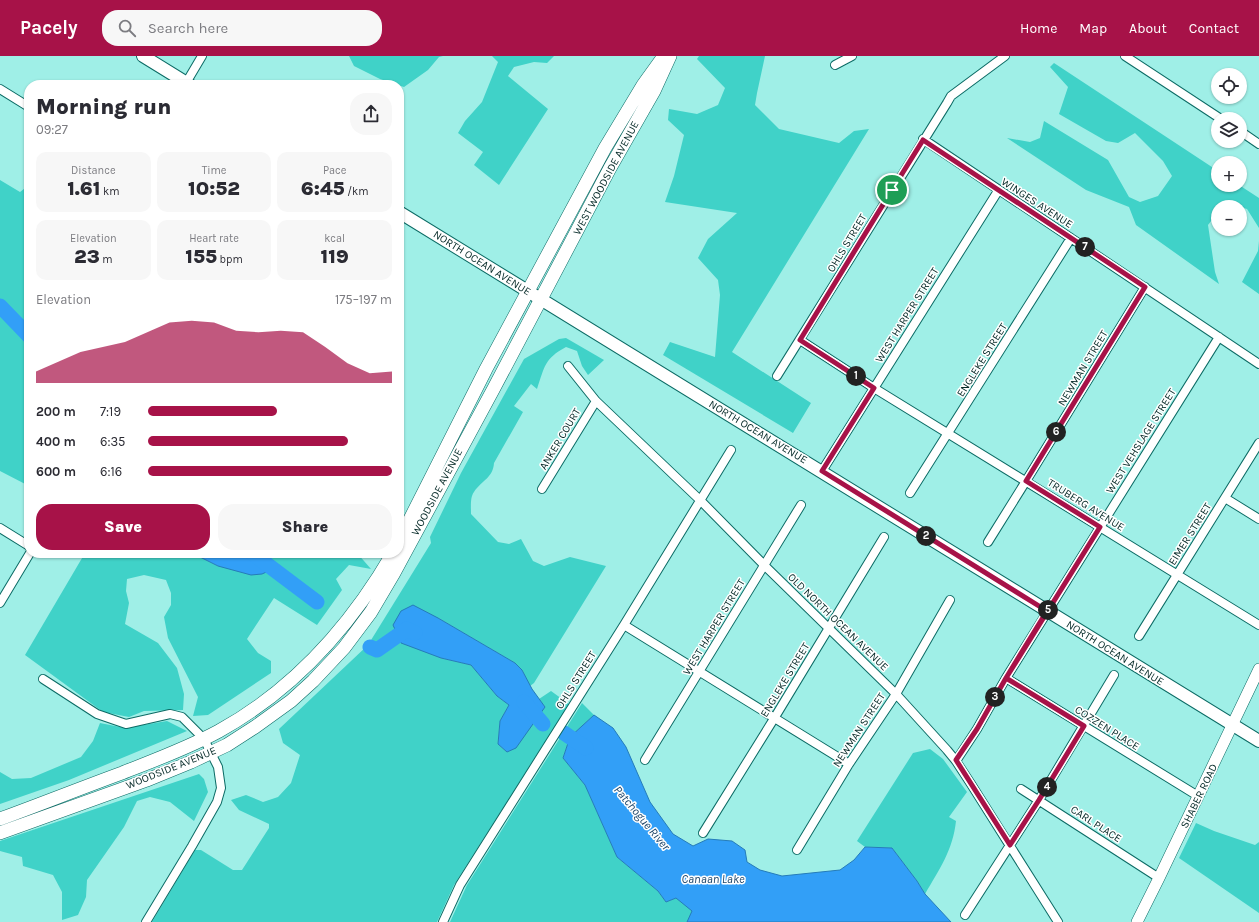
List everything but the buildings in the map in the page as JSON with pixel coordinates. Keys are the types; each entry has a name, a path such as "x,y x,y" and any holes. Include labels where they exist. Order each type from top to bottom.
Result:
{"main road":[{"path":"143,56 182,80"},
{"name":"WEST WOODSIDE AVENUE","path":"527,291 605,148 643,85 664,56"},
{"name":"WEST WOODSIDE AVENUE","path":"541,299 610,168 654,91 670,56"},
{"name":"NORTH OCEAN AVENUE","path":"404,215 1259,741"},
{"name":"WOODSIDE AVENUE","path":"404,531 469,401 527,291"},
{"name":"WOODSIDE AVENUE","path":"404,554 541,299"},
{"name":"WOODSIDE AVENUE","path":"0,819 184,748 208,746 282,688 304,669 335,637 354,614 390,558"},
{"name":"WOODSIDE AVENUE","path":"0,833 147,780 208,746 255,727 291,701 334,659 362,625 379,600 402,558"}],"street":[{"path":"190,80 202,56"},
{"path":"835,65 852,56"},
{"name":"OHLS STREET","path":"777,376 951,96 1006,56"},
{"path":"1125,56 1211,112"},
{"path":"0,89 24,104"},
{"path":"1247,136 1259,144"},
{"name":"WINGES AVENUE","path":"923,140 1259,364"},
{"name":"WEST HARPER STREET","path":"822,471 998,191"},
{"name":"ENGLEKE STREET","path":"910,493 1071,238"},
{"name":"NEWMAN STREET","path":"988,542 1145,287"},
{"name":"WEST VEHSLAGE STREET","path":"956,760 977,729 1047,611 1219,337"},
{"name":"TRUBERG AVENUE","path":"800,340 874,388 1259,625"},
{"name":"OLD NORTH OCEAN AVENUE","path":"568,366 596,401 896,694 956,760 1058,922"},
{"name":"ANKER COURT","path":"542,489 596,401"},
{"name":"EIMER STREET","path":"1139,636 1259,443"},
{"name":"OHLS STREET","path":"442,922 460,885 624,625 731,450"},
{"path":"1225,498 1259,519"},
{"name":"WEST HARPER STREET","path":"645,760 801,505"},
{"path":"0,528 24,543"},
{"name":"ENGLEKE STREET","path":"703,833 884,536"},
{"path":"0,603 27,558"},
{"name":"NEWMAN STREET","path":"797,850 849,764 896,694 950,600"},
{"path":"624,625 849,764"},
{"name":"SHABER ROAD","path":"1137,922 1160,878 1259,669"},
{"path":"965,915 1039,800 1114,676"},
{"name":"COZZEN PLACE","path":"1006,678 1198,796"},
{"path":"44,679 97,714 126,724 162,716 176,715 182,717 208,746 218,767 221,780 220,795 217,802 146,922"},
{"name":"CARL PLACE","path":"1021,789 1160,878"},
{"path":"1048,922 1053,914"}],"shaded area":[{"path":"349,56 443,56 439,57 428,70 404,87 404,80 383,80 354,66"},
{"path":"492,56 554,56 547,63 534,62 514,67 508,76 548,109 499,185 474,165 483,152 458,133 465,121 482,102 498,62"},
{"path":"699,56 765,56 755,105 779,129 839,143 854,131 869,129 732,352 811,403 793,433 663,355 670,342 715,357 720,295 718,280 698,258 708,239 737,213 665,202 674,176 684,135 668,120 669,109 697,114 718,105 725,88 697,59"},
{"path":"1054,63 1211,166 1211,192 1247,192 1247,190 1259,198 1259,228 1247,209 1247,200 1211,200 1211,221 1208,225 1215,272 1219,284 1136,225 1129,207 1086,190 1007,138 1030,142 1040,138 1044,121 1108,160 1129,197 1140,202 1158,196 1172,176 1163,161 1135,133 1118,143 1106,141 1059,114 1068,87 1050,67"},
{"path":"0,180 20,192 24,189 24,483 0,471"},
{"path":"1259,241 1259,294 1242,282 1258,251"},
{"path":"566,338 604,360 588,375 582,366 577,351 566,347 549,359 537,389 531,384 514,406 523,412 494,463 492,472 473,494 471,514 498,542 509,544 521,539 533,561 544,566 570,557 606,566 534,683 530,686 522,670 515,663 438,618 441,658 471,665 497,696 509,705 500,721 498,744 507,752 545,707 539,699 551,691 569,704 454,885 437,922 152,922 195,850 201,850 233,870 242,870 269,828 269,824 239,810 231,800 246,795 263,802 278,797 291,783 300,755 283,743 279,729 368,645 431,543 430,537 461,473 524,359 559,339"},
{"path":"82,558 202,558 218,566 273,569 263,558 361,558 371,569 349,565 336,579 342,590 317,625 274,598 247,639 258,653 271,661 271,673 208,715 193,716 198,697 168,638 164,617 171,605 171,593 166,580 144,575 127,579 126,591 129,603 125,624 158,643 177,668 184,694 183,710 144,711 129,717 103,712 25,655"},
{"path":"582,703 594,715 570,737 563,758 585,785 617,857 658,891 666,902 676,898 719,922 450,922 467,885"},
{"path":"167,721 187,731 69,780 0,804 0,772 12,779 31,778 81,757 93,741 100,723 125,728"},
{"path":"930,749 943,759 967,792 949,817 956,821 949,851 925,894 892,848 865,847 857,841 913,753"},
{"path":"199,774 204,779 208,792 194,821 170,802 150,797 137,801 124,827 87,880 86,897 78,915 62,920 62,892 53,875 23,866 22,857 0,851 0,841"},
{"path":"1196,823 1214,831 1255,845 1259,842 1259,913 1179,858"}],"water":[{"path":"202,558 263,558 273,569 262,574 251,575 218,566"},
{"path":"413,605 515,663 522,670 532,689 545,707 516,748 507,752 498,744 500,721 509,705 497,696 471,665 441,658 401,643 393,625 401,611"},
{"name":"Canaan Lake","path":"594,715 613,728 626,747 650,802 673,834 693,846 708,839 732,841 745,850 747,862 760,870 782,876 840,870 854,860 865,847 892,848 925,894 951,922 687,922 692,911 676,898 666,902 658,891 617,857 585,785 563,758 570,737"}],"waterway":[{"name":"Patchogue River","path":"0,306 24,331"},
{"name":"Patchogue River","path":"259,558 317,602"},
{"name":"Patchogue River","path":"370,647 377,650 407,629 415,633"},
{"name":"Patchogue River","path":"524,702 543,724"},
{"name":"Patchogue River","path":"564,733 586,748"}],"route":[{"path":"892,190 800,340 874,388 822,471 1047,611 1006,678 977,729 956,760 1010,845 1084,726 1006,678 1100,527 1026,481 1145,287 923,140 892,190"}]}
